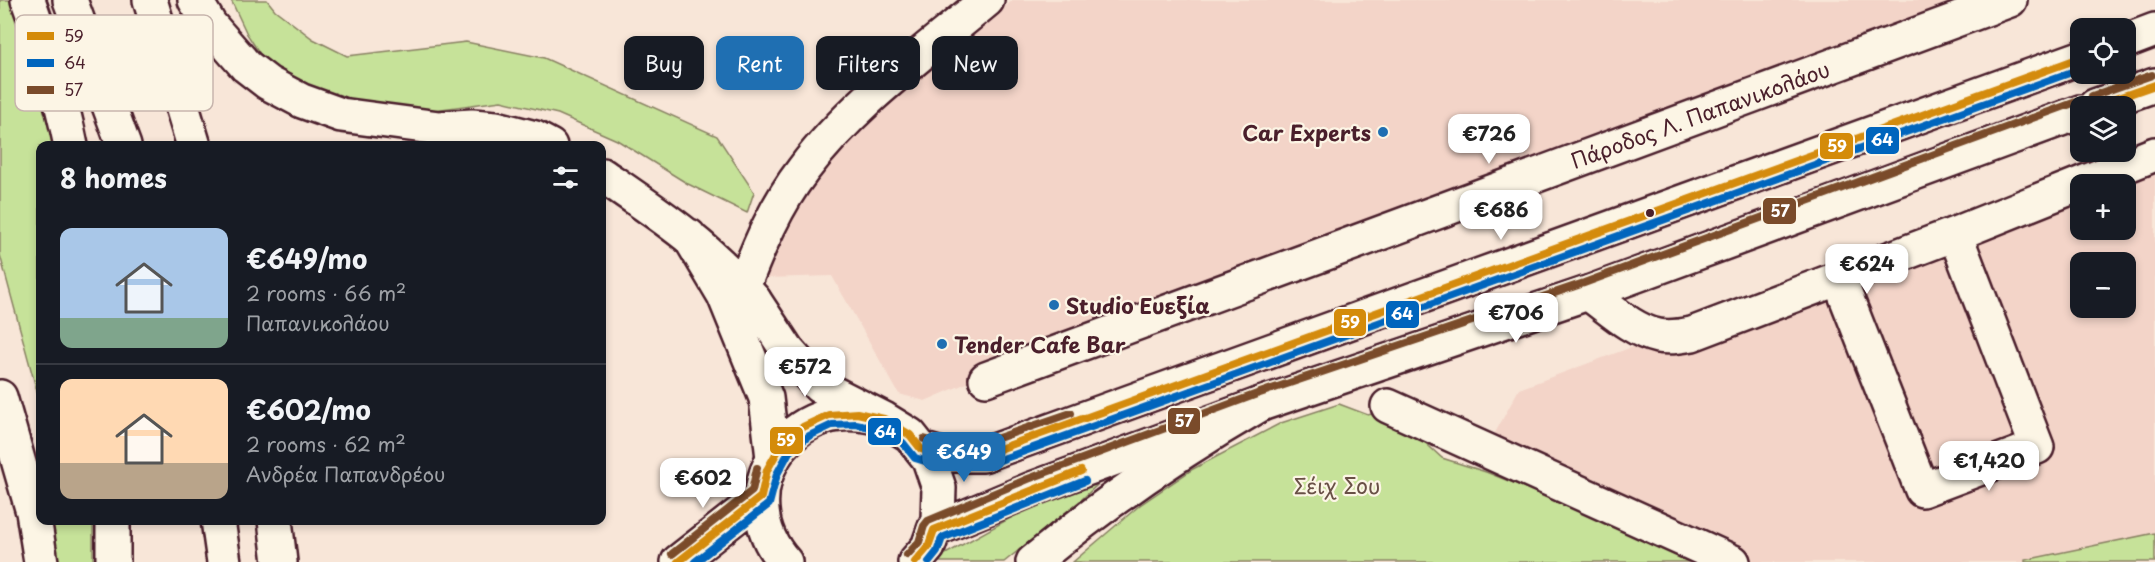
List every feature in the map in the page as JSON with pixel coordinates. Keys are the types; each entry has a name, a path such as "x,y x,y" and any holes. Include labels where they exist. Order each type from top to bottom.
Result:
{"main road":[{"path":"28,0 33,15"},
{"path":"70,0 76,15"},
{"path":"150,0 155,15"},
{"path":"195,0 204,15"},
{"path":"748,294 757,250 773,218 818,150 862,106 987,0"},
{"name":"Πάροδος Λ. Παπανικολάου","path":"986,379 2010,0"},
{"path":"213,28 246,66 268,83 302,101 341,115 439,128 472,126 496,128 541,141"},
{"path":"2136,37 2155,30"},
{"path":"921,449 941,456 983,455 2070,62"},
{"path":"2124,96 2155,85"},
{"path":"64,111 71,141"},
{"path":"111,111 122,141"},
{"path":"183,111 192,141"},
{"path":"934,530 1032,489 1261,404 1588,293 2070,116"},
{"path":"1588,293 1635,327 1659,336 1675,336 1707,330 2155,154"},
{"path":"606,178 689,236 733,275 787,350 819,387 884,419 910,435 929,459 939,489 938,519 928,547 915,562"},
{"path":"1839,279 1922,490 2037,447 1955,234"},
{"path":"689,236 724,295 766,398 773,458"},
{"path":"0,396 33,512 41,562"},
{"path":"1033,562 1126,489 1191,445 1261,404"},
{"path":"1388,406 1733,562"},
{"path":"785,562 775,550 764,525 761,497 767,470 781,445 803,427 829,416 857,413 884,419"},
{"path":"678,562 761,497"},
{"path":"113,525 113,562"},
{"path":"219,525 224,562"},
{"path":"275,525 280,562"}],"shaded area":[{"path":"1013,0 2001,0 983,376 925,401 899,394 832,276 766,278 818,163 905,90 920,90 920,78 932,68 932,90 1018,90 1018,36 970,36"},
{"path":"2155,153 2155,533 2025,562 1694,562 1571,506 1486,472 1489,444 1519,389 2070,185 2070,240 2136,240 2136,174 2098,174 2136,162"}],"green space":[{"path":"0,0 11,0 16,15 15,111 49,111 56,141 36,141 36,388 0,255"},
{"path":"231,0 267,0 275,10 313,39 347,56 466,42 544,58 717,136 754,192 747,213 688,184 617,140 558,114 501,101 434,110 353,102 315,92 273,67 260,54 247,34"},
{"name":"Σέιχ Σου","path":"1339,404 1368,415 1382,411 1418,436 1442,458 1486,472 1571,506 1694,562 1073,562 1140,505 1193,469 1281,423"},
{"path":"1087,484 1097,485 1004,562 931,562 1052,495"},
{"path":"51,525 93,525 93,562 57,562"},
{"path":"2155,533 2155,562 2025,562 2025,560"}],"transit line":[{"name":"59","path":"678,562 761,497 767,470 781,445 803,427 829,415 857,413 884,419 910,435 921,449 941,455 983,455 2070,62"},
{"name":"64","path":"695,562 769,504 777,474 789,452 809,436 832,425 856,424 880,429 903,443 915,458 938,465 986,465 2070,73"},
{"name":"57","path":"2092,96 2152,75"},
{"name":"59","path":"2124,96 2155,85"},
{"name":"57","path":"907,555 919,542 928,521 1028,479 1257,394 1584,283 2070,104"},
{"name":"57","path":"924,439 943,444 981,444 1071,413"},
{"name":"57","path":"672,554 752,491 757,468"},
{"name":"59","path":"915,562 928,547 934,530 1081,471"},
{"name":"64","path":"929,562 937,552 942,538 1085,481"}],"place":[{"name":"Car Experts","path":"1383,132"},
{"name":"Studio Ευεξία","path":"1054,305"},
{"name":"Tender Cafe Bar","path":"942,344"}]}
